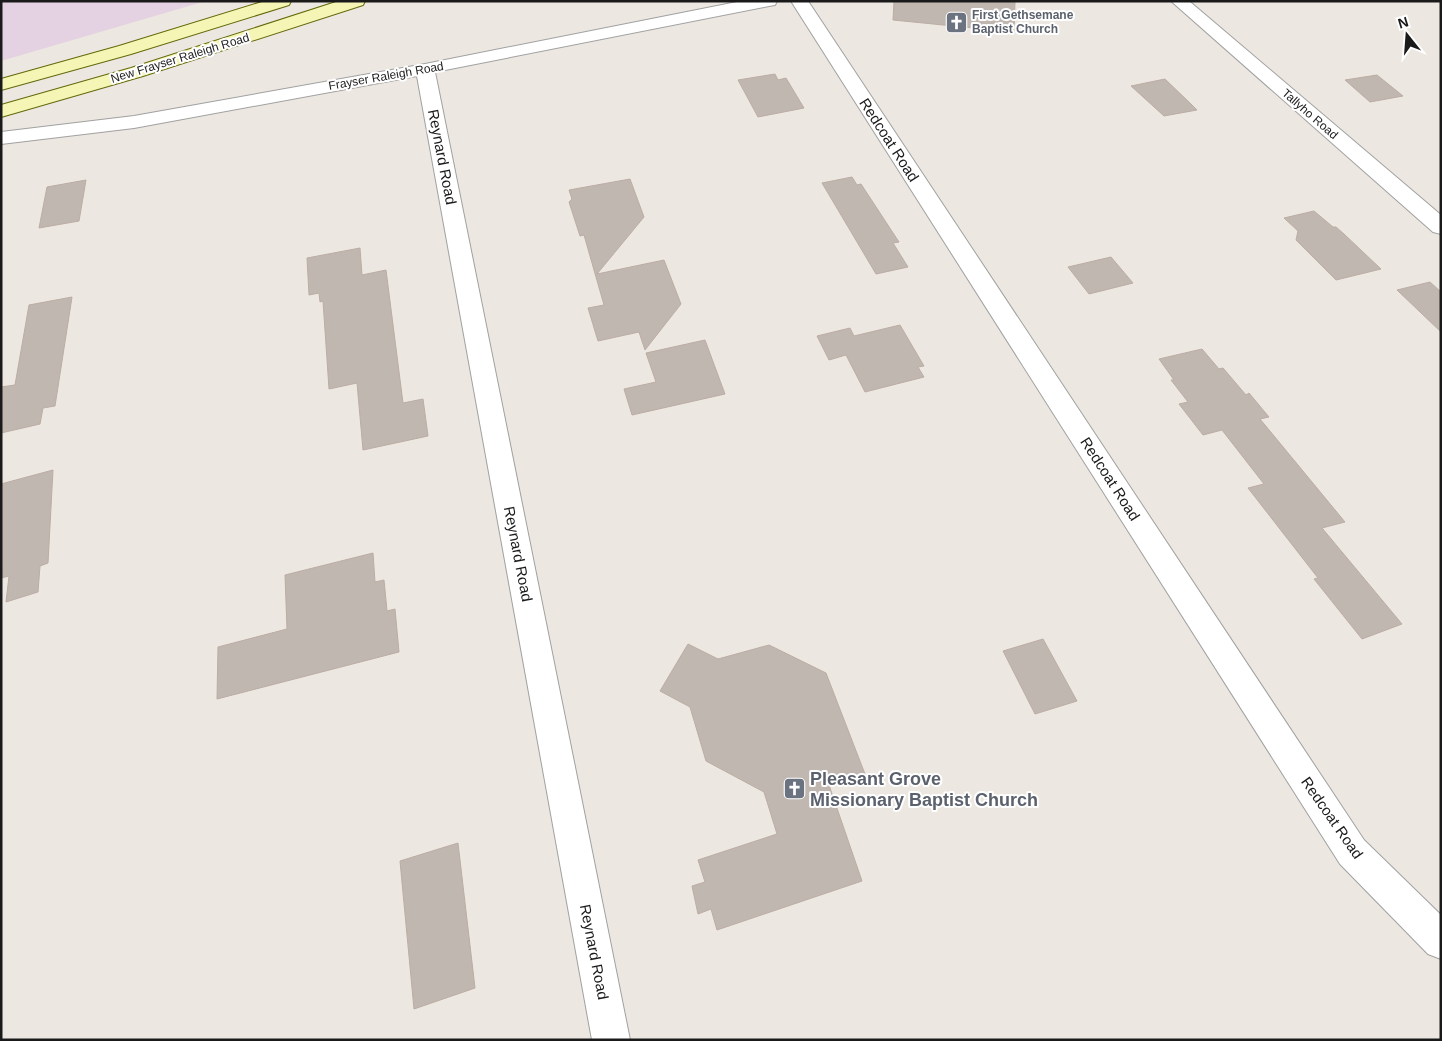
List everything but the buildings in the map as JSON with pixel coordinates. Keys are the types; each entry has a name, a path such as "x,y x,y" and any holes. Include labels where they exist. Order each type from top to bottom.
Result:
{"main road":[{"name":"New Frayser Raleigh Road","path":"1,85 125,50 282,1"},
{"name":"New Frayser Raleigh Road","path":"1,111 137,72 357,1"}],"street":[{"name":"Frayser Raleigh Road","path":"1,138 134,122 425,69 769,1"},
{"name":"Redcoat Road","path":"799,1 1352,852 1441,941"},
{"name":"Tallyho Road","path":"1179,1 1441,227"},
{"name":"Reynard Road","path":"425,69 611,1040"}],"shaded area":[{"path":"1,1 206,1 1,61"}],"place":[{"name":"First Gethsemane Baptist Church","path":"956,22"},
{"name":"Pleasant Grove Missionary Baptist Church","path":"794,789"}]}
